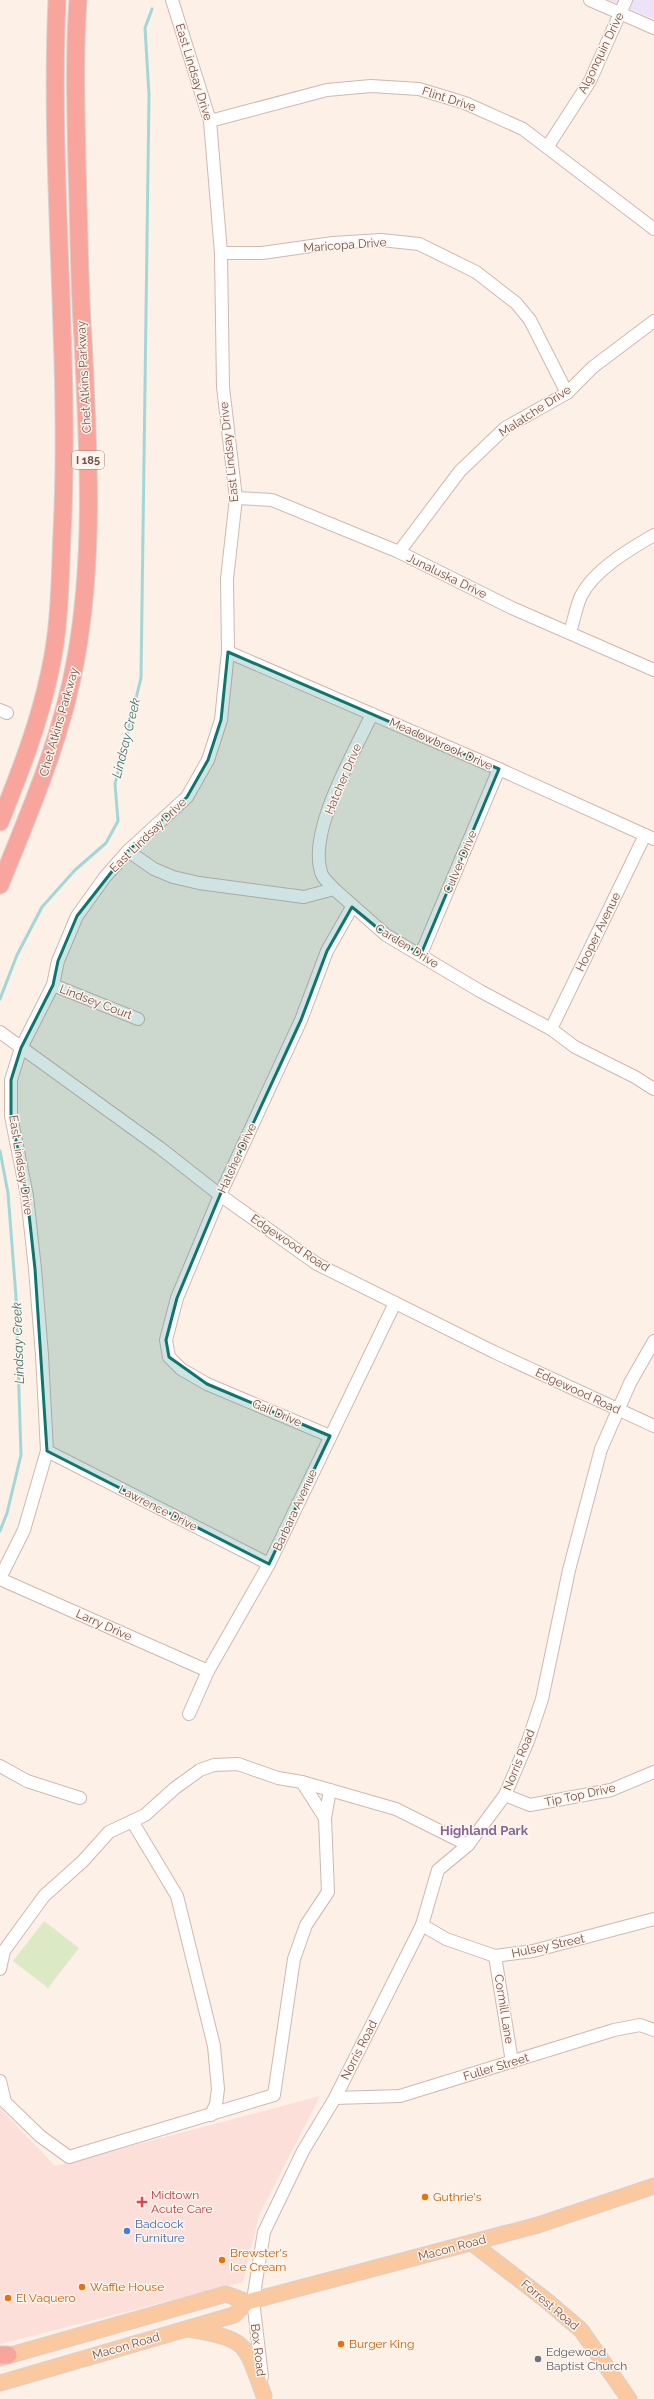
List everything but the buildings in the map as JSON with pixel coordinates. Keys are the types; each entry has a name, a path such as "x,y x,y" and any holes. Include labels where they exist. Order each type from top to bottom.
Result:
{"highway":[{"name":"Chet Atkins Parkway","path":"0,822 30,747 40,715 51,669 57,621 65,480 57,225 57,0"},
{"name":"Chet Atkins Parkway","path":"0,885 38,792 62,717 76,659 83,608 90,517 80,291 76,22 78,0"}],"main road":[{"name":"Macon Road","path":"0,2383 234,2315 250,2301 544,2224 654,2186"},
{"name":"Forrest Road","path":"472,2243 547,2301 581,2330 629,2399"},
{"name":"Macon Road","path":"3,2356 226,2294 250,2301"},
{"path":"186,2329 220,2335 234,2340 243,2346 249,2355 265,2398"}],"street":[{"name":"East Lindsay Drive","path":"0,1579 24,1530 47,1451 42,1355 28,1204 11,1116 12,1080 21,1048 53,985 58,961 77,916 104,877 128,851 187,797 208,760 221,720 228,652 227,580 236,498 223,387 220,253 210,122 172,0"},
{"path":"590,0 654,28"},
{"name":"Algonquin Drive","path":"548,146 590,81 626,0"},
{"name":"Flint Drive","path":"210,122 327,90 371,86 411,89 465,103 524,129 654,229"},
{"name":"Maricopa Drive","path":"220,253 262,253 333,243 381,240 419,244 476,272 516,303 530,320 567,393"},
{"name":"Malatche Drive","path":"399,552 460,471 505,428 567,393 593,367 654,321"},
{"name":"Junaluska Drive","path":"236,498 272,500 399,552 499,602 654,670"},
{"path":"570,632 582,595 599,575 620,555 654,535"},
{"name":"Meadowbrook Drive","path":"228,652 499,769 649,837"},
{"name":"Hatcher Drive","path":"334,888 321,874 317,847 334,794 372,714"},
{"name":"Culver Drive","path":"421,954 499,769"},
{"name":"Hooper Avenue","path":"551,1029 649,837"},
{"path":"128,851 173,878 304,897 334,888"},
{"name":"Carden Drive","path":"334,888 352,907 386,935 421,954 480,991 551,1029 575,1047 635,1077 654,1089"},
{"name":"Hatcher Drive","path":"223,1391 181,1368 169,1356 166,1340 177,1298 220,1195 301,1020 327,951 352,907"},
{"name":"Lindsey Court","path":"53,985 138,1019"},
{"name":"Edgewood Road","path":"2,1033 160,1148 220,1195 317,1264 494,1352 654,1426"},
{"name":"Barbara Avenue","path":"189,1714 208,1671 269,1564 395,1303"},
{"name":"Norris Road","path":"250,2301 264,2232 303,2152 335,2098 422,1925 438,1870 468,1845 505,1796 528,1741 542,1699 569,1570 601,1449 630,1383 654,1341"},
{"name":"Gail Drive","path":"223,1391 330,1436"},
{"name":"Lawrence Drive","path":"47,1451 269,1564"},
{"name":"Larry Drive","path":"0,1579 208,1671"},
{"path":"0,1969 4,1951 44,1896 83,1861 109,1832 144,1815 174,1788 200,1770 214,1764 238,1764 278,1778 302,1782 396,1809 468,1845"},
{"path":"0,1766 27,1781 80,1798"},
{"name":"Tip Top Drive","path":"505,1796 530,1805 611,1790 654,1772"},
{"path":"302,1782 325,1818"},
{"path":"0,2081 5,2102 40,2136 69,2157 274,2095 294,1959 306,1925 328,1892 325,1818 330,1790"},
{"path":"132,1821 177,1896 214,2046 218,2090 216,2104 211,2115"},
{"name":"Hulsey Street","path":"422,1925 446,1939 495,1956 533,1951 654,1919"},
{"name":"Cormill Lane","path":"495,1956 512,2062"},
{"name":"Fuller Street","path":"335,2098 400,2096 614,2030 640,2025 654,2030"},
{"name":"Box Road","path":"250,2301 265,2398"}],"highlighted area":[{"path":"228,652 499,769 421,954 386,935 352,907 327,951 301,1020 220,1195 177,1298 166,1340 169,1357 207,1384 330,1436 269,1564 47,1451 35,1269 27,1196 11,1116 11,1080 21,1048 53,985 58,961 77,916 128,851 187,797 208,760 221,720"}],"shaded area":[{"path":"609,0 654,0 654,19 630,9"},
{"path":"320,2096 259,2215 243,2282 0,2344 0,2108 55,2166"}],"green space":[{"path":"44,1921 79,1948 48,1988 13,1961"}],"waterway":[{"path":"0,999 17,955 42,907 75,870 106,843 118,821 115,784 141,678 149,95 145,28 152,9"},
{"name":"Lindsay Creek","path":"0,1151 8,1193 16,1297 21,1455 7,1513 0,1531"}],"place":[{"name":"Guthrie's","path":"425,2197"},
{"name":"Midtown Acute Care","path":"142,2202"},
{"name":"Badcock Furniture","path":"127,2231"},
{"name":"Brewster's Ice Cream","path":"222,2260"},
{"name":"Waffle House","path":"82,2287"},
{"name":"El Vaquero","path":"8,2298"},
{"name":"Burger King","path":"341,2344"},
{"name":"Edgewood Baptist Church","path":"538,2359"}],"district":[{"name":"Highland Park","path":"484,1830"}]}
